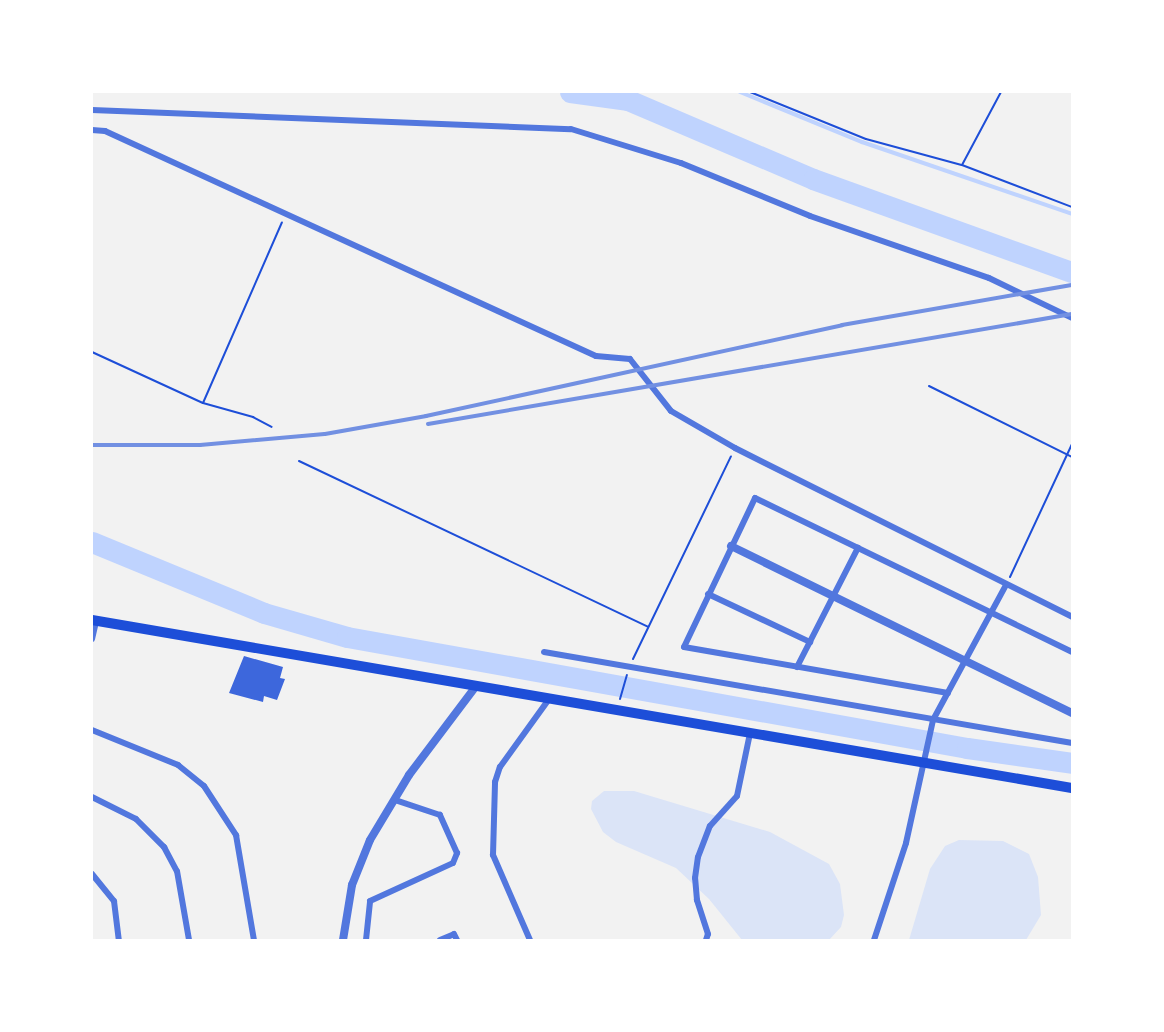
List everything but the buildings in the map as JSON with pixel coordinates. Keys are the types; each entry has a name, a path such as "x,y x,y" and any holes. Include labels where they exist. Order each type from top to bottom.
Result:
{"main road":[{"path":"94,620 1072,788"}],"street":[{"path":"92,110 571,129 681,163 810,216 989,278 1072,318"},
{"path":"92,130 105,131 596,356 630,359 671,411 735,448 1072,617"},
{"path":"948,693 684,647 755,498 1072,652"},
{"path":"731,546 1072,713"},
{"path":"797,667 858,548"},
{"path":"874,940 898,858 906,843 917,780 924,762 933,720 1006,585"},
{"path":"708,594 810,642"},
{"path":"92,639 94,620"},
{"path":"544,652 1072,743"},
{"path":"343,940 357,870 395,800 476,686"},
{"path":"530,940 493,855 495,782 500,767 549,699"},
{"path":"92,730 178,765 204,786 236,835 255,940"},
{"path":"706,940 708,934 697,900 695,878 698,857 704,836 737,796 750,733"},
{"path":"92,797 136,819 164,847 177,871 189,940"},
{"path":"366,940 370,901 453,863 457,853 440,815 395,800"},
{"path":"92,874 114,901 119,940"},
{"path":"440,940 454,934 457,940"}],"path":[{"path":"750,92 866,139 962,165 1072,207"},
{"path":"962,165 1001,92"},
{"path":"202,404 284,215"},
{"path":"92,352 202,404 253,417 272,427"},
{"path":"929,386 1072,457"},
{"path":"1006,585 1072,444"},
{"path":"618,710 628,667 735,448"},
{"path":"299,460 648,627"}],"shaded area":[{"path":"604,791 634,791 770,832 829,864 840,884 844,915 841,927 829,940 742,940 709,899 676,868 616,842 603,832 591,809 592,801"},
{"path":"959,840 1003,841 1029,854 1038,877 1041,915 1026,940 909,940 930,869 945,846"}],"waterway":[{"path":"570,92 628,100 813,179 1072,272"},
{"path":"740,92 862,142 1072,214"},
{"path":"92,537 112,549"},
{"path":"92,542 264,613 347,637 967,748 1072,763"}],"railway":[{"path":"92,445 200,445 325,434 426,416 842,325 1072,285"},
{"path":"428,424 1072,314"}]}
